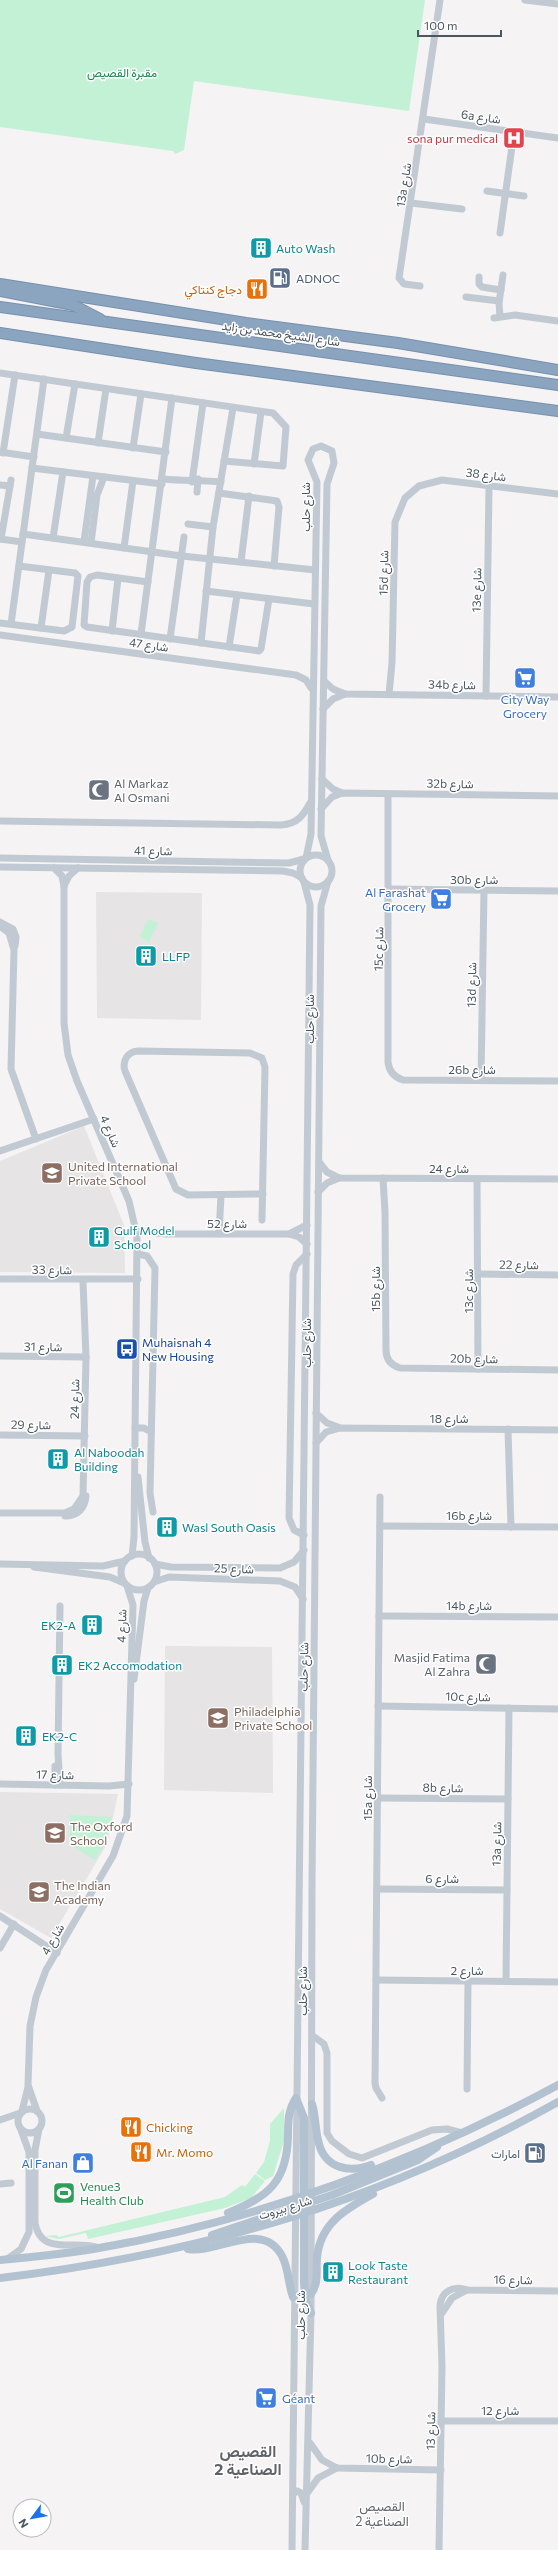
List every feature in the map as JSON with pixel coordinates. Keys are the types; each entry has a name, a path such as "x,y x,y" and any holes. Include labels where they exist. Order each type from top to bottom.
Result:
{"highway":[{"path":"0,284 246,323 398,343 558,370"},
{"path":"0,291 73,305 88,311 101,320"},
{"name":"شارع الشيخ محمد بن زايد","path":"0,307 101,320 558,386"},
{"path":"0,333 196,363 558,411"},
{"path":"0,338 20,336"}],"main road":[{"name":"شارع بيروت","path":"3,2260 99,2248 211,2223 307,2194 442,2142 558,2085"},
{"path":"296,2098 304,2118 307,2194 304,2291 311,2313"},
{"path":"211,2223 256,2201 274,2185 286,2162 288,2118 296,2098"},
{"name":"شارع بيروت","path":"0,2278 122,2261 184,2248 307,2213 383,2186 476,2144 558,2102"},
{"path":"312,2104 321,2150 329,2160 341,2168 361,2168 420,2146 442,2142"},
{"path":"184,2248 199,2240 307,2204 418,2160 442,2142"},
{"path":"311,2294 316,2282 319,2248 329,2225 347,2208 383,2186"},
{"path":"184,2248 202,2250 249,2238 267,2241 276,2248 285,2262 293,2298"}],"street":[{"name":"13a شارع","path":"420,286 404,284 400,280 440,0"},
{"path":"525,0 558,4"},
{"name":"6a شارع","path":"424,119 558,138"},
{"path":"500,233 514,132"},
{"path":"487,191 524,196"},
{"path":"411,203 462,209"},
{"path":"503,275 497,317 515,315 558,321"},
{"path":"479,277 479,284 484,288 501,290"},
{"path":"482,299 484,288"},
{"path":"466,297 499,301"},
{"path":"0,373 274,414 286,428 285,462 282,467 224,461"},
{"path":"15,375 2,452 34,457"},
{"path":"11,624 44,379"},
{"path":"66,438 75,384"},
{"path":"98,443 106,389"},
{"path":"133,448 141,394"},
{"path":"141,634 172,398"},
{"path":"197,492 195,481 203,403"},
{"path":"201,643 214,527 233,408"},
{"path":"254,464 261,412"},
{"path":"37,434 166,452"},
{"name":"شارع حلب","path":"305,859 310,834 317,482 308,460 310,452 321,446 332,451 335,459 328,484 323,708 322,842 328,860"},
{"path":"32,468 133,480 221,482"},
{"path":"53,538 63,472"},
{"path":"88,543 93,476"},
{"path":"88,543 97,495 104,477"},
{"path":"124,548 133,480"},
{"name":"شارع 38","path":"414,490 424,484 442,480 558,494"},
{"path":"0,485 11,483 4,501 1,539 22,542"},
{"name":"13e شارع","path":"486,696 489,486"},
{"name":"15d شارع","path":"391,694 395,522 401,504 414,490"},
{"path":"219,493 275,499 279,504 274,566"},
{"path":"241,562 249,496"},
{"path":"188,524 214,527"},
{"path":"23,534 182,556 315,570"},
{"path":"170,639 184,536"},
{"path":"0,622 66,631 70,629 79,580 75,574 19,566"},
{"path":"41,628 49,570"},
{"path":"148,582 93,575 88,579 86,590 84,625 112,631 260,650 269,599"},
{"path":"112,631 118,578"},
{"path":"206,591 314,604"},
{"path":"229,647 237,595"},
{"name":"شارع 47","path":"0,635 296,675"},
{"path":"296,675 313,665"},
{"path":"296,675 306,680 312,689"},
{"name":"34b شارع","path":"324,681 333,689 345,694 558,697"},
{"name":"34b شارع","path":"323,708 333,699 345,694"},
{"path":"322,779 333,789 342,793"},
{"path":"322,808 332,798 342,793"},
{"name":"32b شارع","path":"342,793 558,796"},
{"name":"15c شارع","path":"390,794 388,1062 390,1070"},
{"path":"0,821 281,826 295,822 301,818 311,801"},
{"path":"318,855 328,860 332,873 328,881 316,887 303,880 300,870 305,859 318,855"},
{"name":"شارع 41","path":"0,858 283,863 305,859"},
{"name":"شارع 41","path":"0,867 283,871 293,873 303,880"},
{"name":"شارع 4","path":"54,868 62,876 64,886 65,1037 73,1072 127,1196 137,1234 138,1282 132,1556"},
{"path":"64,886 69,876 78,868"},
{"name":"شارع حلب","path":"292,2550 294,2198 304,1602 310,905 303,880"},
{"name":"شارع حلب","path":"307,2194 312,2104 313,2036 312,1884 321,906 328,881"},
{"name":"30b شارع","path":"389,889 558,891"},
{"name":"13d شارع","path":"481,1080 484,890"},
{"path":"0,922 10,926 15,933 11,1069 25,1109 38,1138"},
{"path":"0,926 9,933 14,950"},
{"path":"262,1220 263,1194 265,1067 262,1058 250,1053 132,1052 125,1059 124,1068 173,1185 184,1194 263,1194"},
{"name":"26b شارع","path":"390,1070 403,1080 558,1081"},
{"path":"0,1151 67,1128 93,1117"},
{"path":"319,1162 327,1172 339,1178"},
{"path":"318,1192 327,1183 339,1178"},
{"name":"شارع 24","path":"339,1178 558,1180"},
{"name":"15b شارع","path":"386,1178 386,1350 388,1360 392,1364"},
{"name":"13c شارع","path":"478,1369 480,1179"},
{"path":"219,1234 221,1194"},
{"name":"شارع 52","path":"289,1234 307,1225"},
{"name":"شارع 52","path":"137,1234 289,1234 299,1237 307,1244"},
{"path":"138,1254 147,1256 155,1268 150,1493 153,1512"},
{"path":"304,1535 294,1530 288,1518 293,1274 296,1265 307,1254"},
{"name":"شارع 22","path":"479,1274 558,1275"},
{"name":"شارع 33","path":"0,1279 138,1282"},
{"name":"شارع 24","path":"0,1513 57,1514 71,1516 83,1508 86,1502 84,1485 86,1357 84,1313 86,1281"},
{"name":"شارع 31","path":"0,1356 86,1357"},
{"name":"20b شارع","path":"392,1364 400,1368 558,1370"},
{"name":"شارع 18","path":"316,1413 326,1423 340,1428"},
{"path":"135,1426 151,1420"},
{"path":"135,1426 144,1428 151,1432"},
{"name":"شارع 18","path":"316,1444 326,1432 340,1428 558,1430"},
{"path":"510,1429 509,1460 511,1527"},
{"name":"شارع 29","path":"0,1435 85,1436"},
{"name":"شارع 4","path":"135,1457 144,1512 145,1542 149,1558"},
{"name":"15a شارع","path":"380,1497 375,2083 382,2098"},
{"name":"16b شارع","path":"380,1526 558,1527"},
{"name":"شارع 25","path":"155,1564 171,1567 280,1568 294,1562 304,1550"},
{"path":"0,1564 20,1564 103,1566 125,1561 132,1556 141,1554 149,1558 155,1564 157,1573 154,1582 148,1588 140,1591 110,1577 75,1574 20,1564"},
{"path":"125,1561 121,1574 126,1584"},
{"name":"شارع 25","path":"154,1582 169,1577 280,1581 295,1587 304,1602"},
{"name":"شارع 4","path":"21,2112 28,2085 29,2036 33,2006 42,1979 118,1846 127,1816 133,1605 126,1584"},
{"name":"شارع 4","path":"130,1717 144,1601 148,1588"},
{"path":"57,1785 60,1606"},
{"name":"14b شارع","path":"379,1616 558,1617"},
{"name":"10c شارع","path":"378,1706 558,1708"},
{"name":"13a شارع","path":"506,1981 508,1708"},
{"name":"شارع 17","path":"0,1784 129,1786"},
{"name":"8b شارع","path":"378,1798 508,1799"},
{"name":"شارع 6","path":"377,1889 507,1890"},
{"path":"0,1916 58,1951"},
{"path":"0,1948 14,1924"},
{"name":"شارع 2","path":"376,1980 558,1982"},
{"path":"467,2089 468,1981"},
{"path":"313,2036 324,2044 327,2053 327,2133 332,2141 352,2156 366,2158 432,2130 448,2129 462,2133"},
{"name":"شارع 4","path":"28,2085 37,2111"},
{"path":"0,2121 28,2109 37,2111 42,2121 35,2150 35,2223 38,2234 45,2242 56,2246 82,2244 99,2248"},
{"path":"3,2260 21,2249 29,2232 29,2152 18,2120 21,2112"},
{"path":"0,2121 32,2133 39,2129"},
{"path":"0,2184 11,2183"},
{"name":"شارع حلب","path":"305,2550 309,2441 311,2313 307,2213"},
{"name":"شارع 16","path":"441,2309 442,2297 450,2289 558,2291"},
{"name":"شارع 13","path":"439,2550 441,2470 441,2309 448,2302 467,2290"},
{"name":"شارع 12","path":"441,2421 558,2421"},
{"path":"309,2441 318,2457 320,2467 318,2478"},
{"name":"10b شارع","path":"318,2457 337,2468"},
{"name":"10b شارع","path":"307,2494 318,2478 337,2468 441,2470"},
{"path":"293,2494 298,2491 302,2494 305,2518"}],"shaded area":[{"path":"96,892 202,893 201,1020 97,1018"},
{"path":"84,1126 124,1225 125,1273 0,1272 0,1161"},
{"name":"Philadelphia Private School","path":"165,1646 272,1647 273,1793 164,1790"},
{"path":"0,1792 118,1794 107,1844 51,1938 0,1909"}],"green space":[{"name":"مقبرة القصيص","path":"0,0 425,0 409,111 194,81 184,150 175,154 173,151 0,127"},
{"path":"148,919 158,923 149,942 140,937"},
{"path":"70,1815 112,1817 106,1842 95,1860 70,1845"},
{"path":"284,2108 284,2141 273,2176 265,2180 256,2173 264,2162 270,2141 270,2124"},
{"path":"255,2174 265,2181 251,2198 225,2208 88,2239 86,2233 59,2239 45,2236 56,2235 59,2237 225,2197 242,2185 245,2187"}],"place":[{"name":"sona pur medical","path":"514,138"},
{"name":"Auto Wash","path":"261,248"},
{"name":"ADNOC","path":"280,278"},
{"name":"دجاج كنتاكي","path":"257,289"},
{"name":"City Way Grocery","path":"525,678"},
{"name":"Al Markaz Al Osmani","path":"99,790"},
{"name":"Al Farashat Grocery","path":"441,899"},
{"name":"LLFP","path":"146,956"},
{"name":"United International Private School","path":"52,1173"},
{"name":"Gulf Model School","path":"99,1237"},
{"name":"Muhaisnah 4 New Housing","path":"127,1349"},
{"name":"Al Naboodah Building","path":"58,1459"},
{"name":"Wasl South Oasis","path":"167,1527"},
{"name":"EK2-A","path":"92,1625"},
{"name":"Masjid Fatima Al Zahra","path":"486,1664"},
{"name":"EK2 Accomodation","path":"62,1665"},
{"name":"Philadelphia Private School","path":"218,1718"},
{"name":"EK2-C","path":"26,1736"},
{"name":"The Oxford School","path":"55,1833"},
{"name":"The Indian Academy","path":"39,1892"},
{"name":"Chicking","path":"131,2127"},
{"name":"Mr. Momo","path":"141,2152"},
{"name":"امارات","path":"535,2153"},
{"name":"Al Fanan","path":"83,2163"},
{"name":"Venue3 Health Club","path":"64,2193"},
{"name":"Look Taste Restaurant","path":"333,2272"},
{"name":"Géant","path":"266,2398"}],"district":[{"name":"القصيص الصناعية 2","path":"248,2459"},
{"name":"القصيص الصناعية 2","path":"382,2514"}]}
